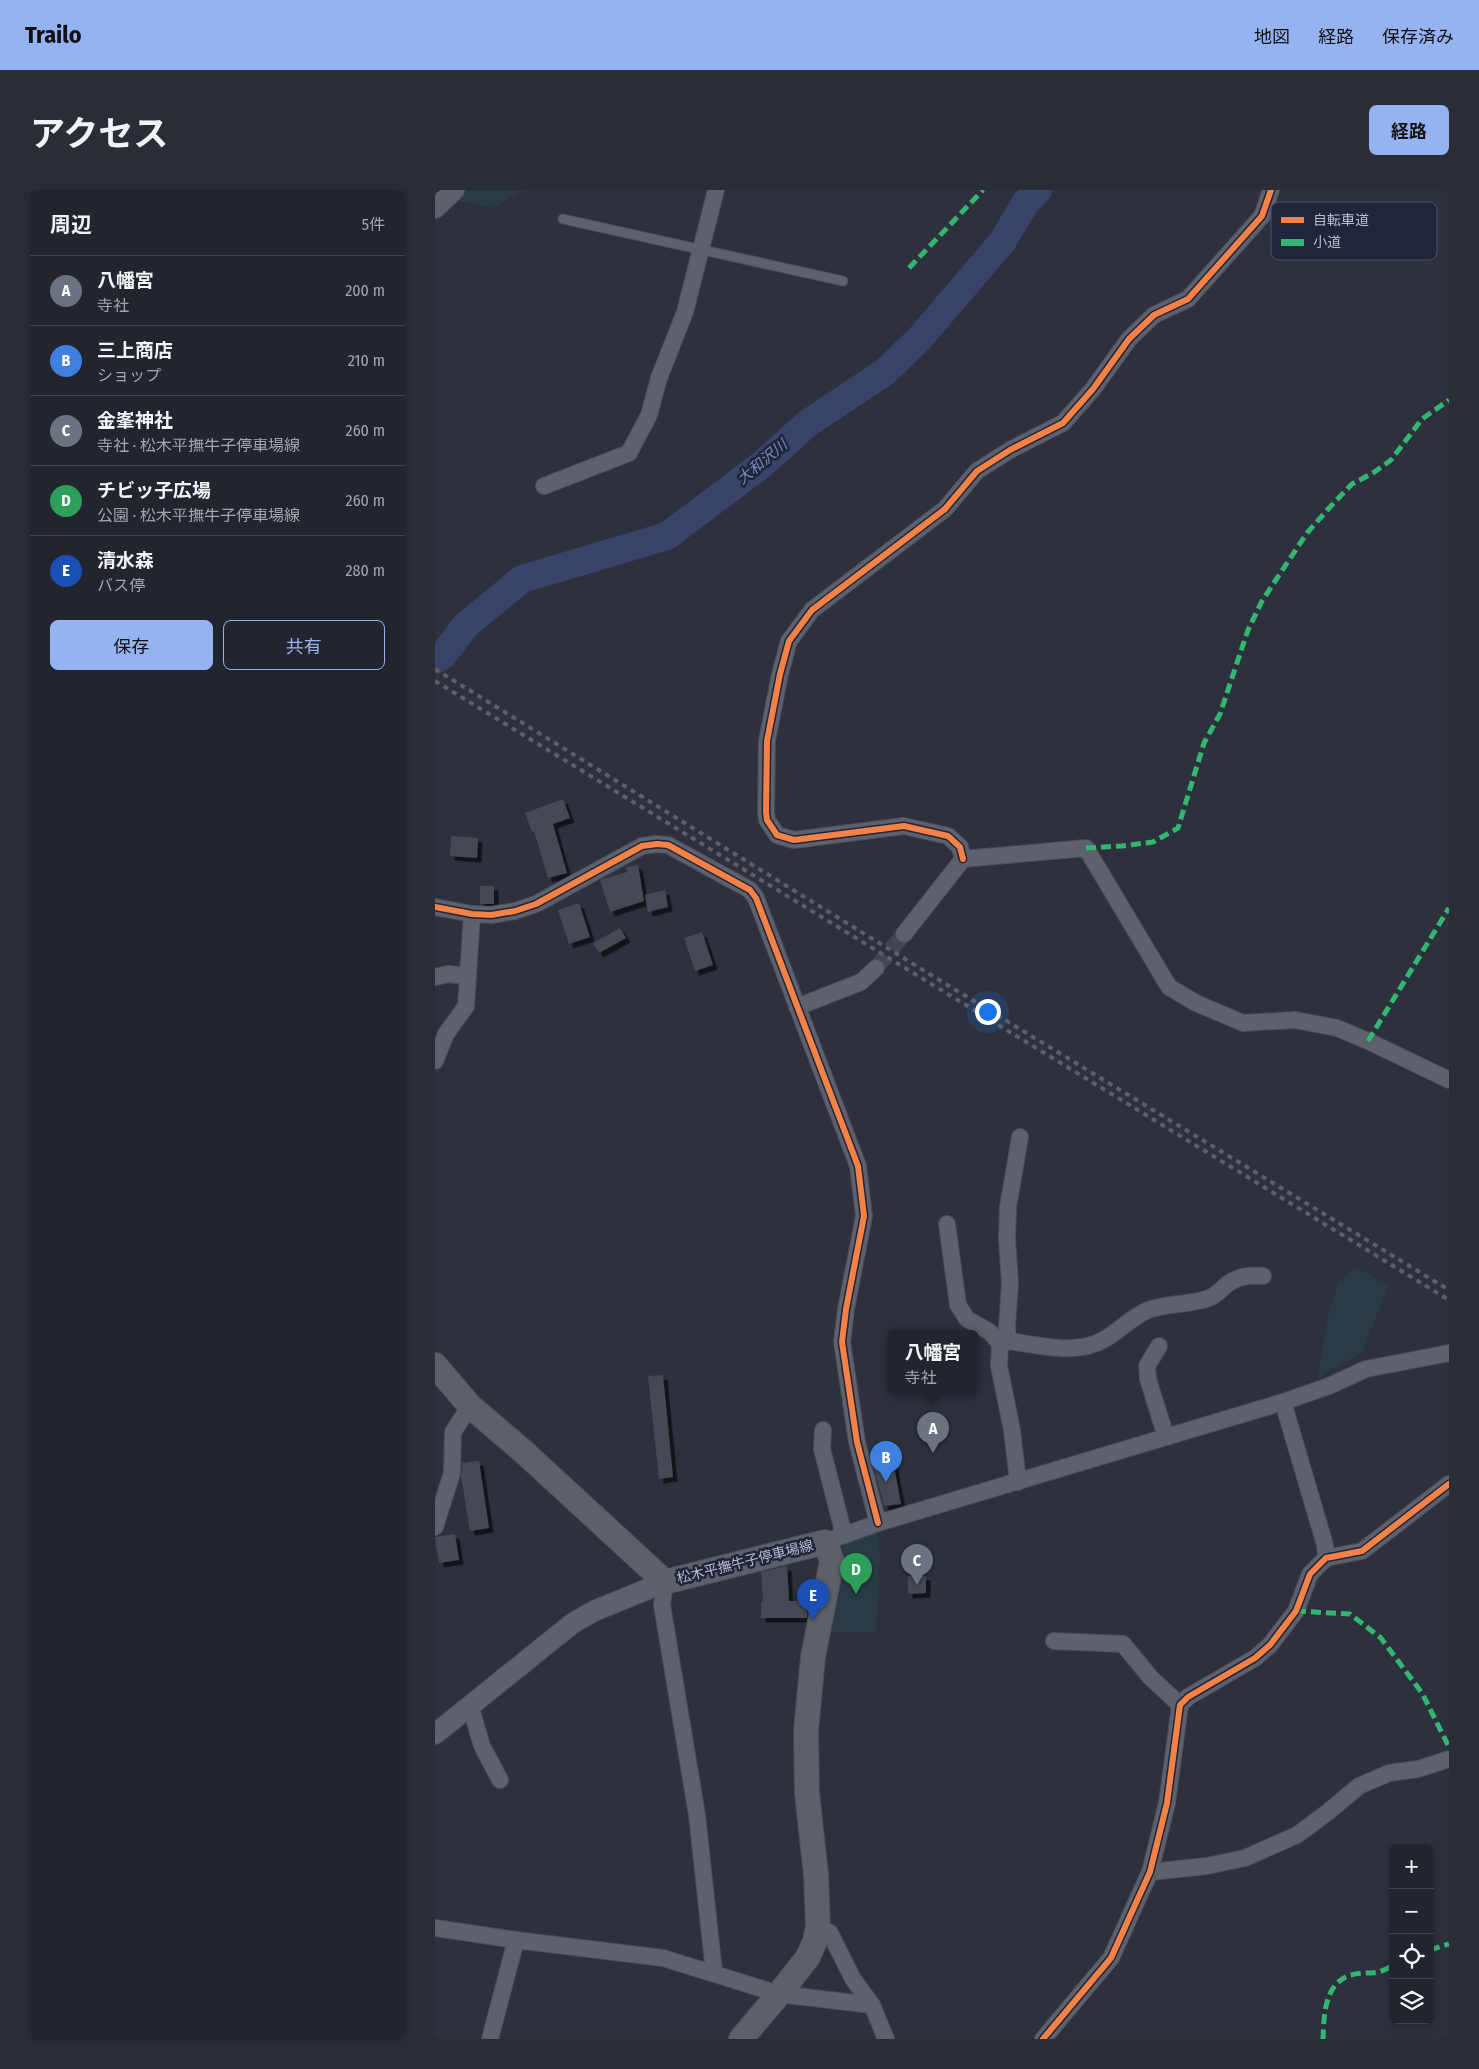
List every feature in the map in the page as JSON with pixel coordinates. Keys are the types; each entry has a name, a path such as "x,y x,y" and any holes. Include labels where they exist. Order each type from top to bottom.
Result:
{"main road":[{"name":"松木平撫牛子停車場線","path":"435,1365 470,1406 525,1453 665,1582 835,1538 813,1657 805,1731 807,1793 816,1875 818,1926 815,1941 808,1957 741,2039"}],"street":[{"path":"435,208 454,190"},
{"path":"544,486 629,454 649,415 659,378 685,312 716,190"},
{"path":"963,859 960,847 948,836 904,826 794,840 777,834 767,820 766,812 767,741 772,710 789,641 812,610 945,510 977,471 1010,450 1063,423 1093,389 1129,339 1154,315 1188,299 1262,216 1271,190"},
{"path":"435,907 472,914 491,915 515,911 536,904 642,846 657,844 668,845 750,890 756,898 858,1166 864,1216 846,1309 842,1342 857,1442 878,1523"},
{"path":"904,934 963,859 1086,848 1169,987 1196,1003 1243,1023 1295,1020 1337,1028 1449,1080"},
{"path":"435,1061 446,1034 465,1006 472,914"},
{"path":"797,1008 861,982 876,968"},
{"path":"435,977 449,974 467,976"},
{"path":"1018,1482 1012,1430 999,1366 1007,1327 1010,1283 1007,1238 1008,1207 1020,1137"},
{"path":"947,1224 957,1305 967,1319 1004,1342 1075,1349 1088,1347 1105,1339 1145,1311 1169,1305 1194,1304 1213,1297 1230,1282 1246,1275 1263,1276"},
{"path":"1159,1346 1147,1366 1148,1379 1166,1437"},
{"path":"823,1430 822,1449 835,1538 878,1523 1283,1402 1329,1386 1366,1369 1449,1353"},
{"path":"1283,1402 1325,1545 1326,1558"},
{"path":"435,1527 452,1473 453,1432 470,1406"},
{"path":"1043,2039 1111,1958 1150,1872 1167,1803 1180,1705 1188,1698 1255,1658 1270,1645 1296,1611 1310,1574 1326,1558 1362,1550 1449,1484"},
{"path":"435,1734 573,1624 594,1611 665,1582 662,1605 697,1815 714,1972"},
{"path":"1054,1640 1123,1644 1150,1677 1180,1705"},
{"path":"470,1705 482,1746 500,1780"},
{"path":"1150,1872 1207,1866 1245,1858 1297,1835 1359,1786 1389,1774 1418,1769 1449,1759"},
{"path":"818,1926 830,1933 853,1979 872,2005 886,2039"},
{"path":"435,1928 663,1958 714,1972 779,1994 872,2005"},
{"path":"490,2039 516,1940"}],"lane":[{"path":"563,219 700,251 843,281"}],"shaded area":[{"path":"464,190 524,190 493,208 455,200"},
{"path":"1354,1267 1389,1285 1362,1352 1317,1379 1329,1313 1338,1283"},
{"path":"877,1532 880,1556 876,1632 827,1632 844,1545 852,1540"}],"building":[{"path":"563,799 570,818 553,824 567,873 548,878 534,831 532,832 525,813"},
{"path":"451,836 478,838 477,858 450,856"},
{"path":"638,865 644,901 610,912 600,880 627,872 626,867"},
{"path":"480,886 494,886 494,904 480,904"},
{"path":"665,890 668,907 648,912 645,895"},
{"path":"579,903 590,937 569,944 558,910"},
{"path":"620,928 626,938 599,953 593,943"},
{"path":"702,932 713,965 695,971 684,938"},
{"path":"663,1375 673,1477 659,1479 648,1376"},
{"path":"892,1456 901,1504 884,1506 872,1460"},
{"path":"479,1461 489,1528 470,1531 461,1476 462,1463"},
{"path":"455,1534 459,1560 439,1563 435,1537"},
{"path":"787,1566 789,1601 808,1601 807,1618 761,1618 761,1602 763,1601 761,1572"},
{"path":"908,1576 926,1576 926,1593 908,1594"}],"waterway":[{"name":"大和沢川","path":"435,660 444,654 465,626 522,579 667,536 760,466 808,423 885,372 920,338 1002,242 1026,202 1038,190"}],"tunnel":[{"path":"876,968 904,934"}],"railway":[{"path":"435,669 918,967 1449,1290"},
{"path":"435,681 1449,1300"}],"marked path":[{"path":"909,268 983,190"},
{"path":"1086,848 1153,842 1178,828 1204,743 1220,714 1248,630 1262,601 1307,533 1330,507 1352,484 1373,473 1391,460 1422,419 1449,400"},
{"path":"1368,1041 1449,908"},
{"path":"1296,1611 1350,1614 1381,1638 1422,1693 1449,1747"},
{"path":"1434,1949 1449,1944"},
{"path":"1323,2039 1327,2001 1335,1985 1351,1975 1378,1972 1389,1968"}],"cycle path":[{"path":"963,859 960,847 948,836 904,826 794,840 777,835 767,820 766,812 767,741 780,674 789,641 812,610 945,509 977,471 1010,450 1063,423 1093,389 1129,339 1154,315 1188,299 1262,216 1271,190"},
{"path":"435,907 472,914 491,915 515,911 536,904 642,846 657,844 668,845 750,890 756,898 858,1166 864,1216 846,1309 842,1342 857,1442 878,1523"},
{"path":"1043,2039 1111,1958 1150,1872 1167,1803 1180,1705 1188,1697 1255,1658 1270,1645 1296,1611 1310,1574 1326,1558 1362,1551 1449,1484"}],"place":[{"name":"八幡宮","path":"933,1453"},
{"name":"三上商店","path":"886,1482"},
{"name":"金峯神社","path":"917,1585"},
{"name":"チビッ子広場","path":"856,1594"},
{"name":"清水森","path":"813,1620"}]}
